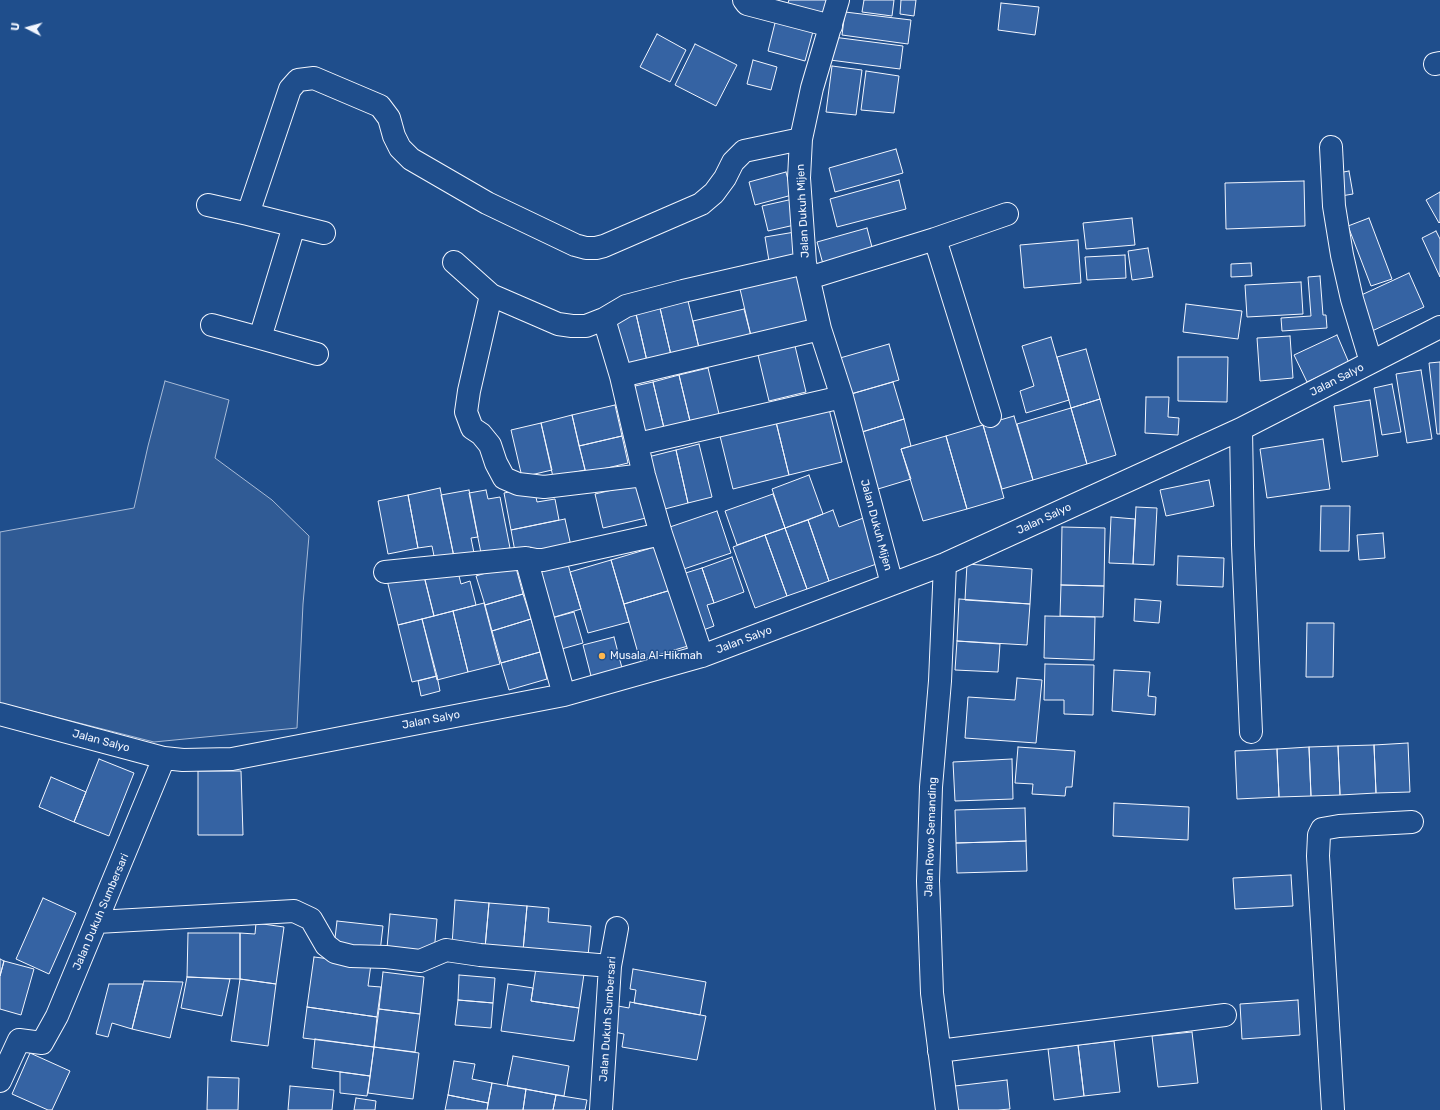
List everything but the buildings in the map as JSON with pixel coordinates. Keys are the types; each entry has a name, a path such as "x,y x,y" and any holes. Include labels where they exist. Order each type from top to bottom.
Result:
{"street":[{"path":"744,0 747,4 831,26"},
{"name":"Jalan Dukuh Mijen","path":"838,0 812,88 801,139 799,178 807,271 820,330 842,396 892,584"},
{"path":"248,214 290,89 298,80 314,78 380,106 389,118 394,136 400,148 411,159 487,203 575,245 586,248 604,246 701,204 714,193 725,178 733,162 744,151 801,139"},
{"path":"1331,146 1334,206 1342,255 1352,299 1371,362"},
{"path":"208,205 324,233"},
{"path":"454,262 491,295 558,324 586,326 604,319 626,306 683,291 807,271 935,239 1007,214"},
{"path":"260,338 294,226"},
{"path":"935,239 990,416"},
{"path":"491,295 469,391 466,412 472,428 481,434 490,445 496,463 504,478 518,484 544,487 644,475"},
{"path":"604,319 621,376 644,475 661,534 702,656"},
{"path":"212,325 317,354"},
{"name":"Jalan Salyo","path":"0,714 164,758 183,760 232,758 564,695 702,656 945,564 1241,429 1440,327"},
{"path":"621,376 820,330"},
{"path":"638,444 842,396"},
{"path":"1241,429 1243,545 1251,732"},
{"path":"385,572 526,558 543,560 661,534"},
{"path":"526,558 564,695"},
{"name":"Jalan Rowo Semanding","path":"945,564 940,681 931,788 928,882 932,993 947,1110"},
{"name":"Jalan Dukuh Sumbersari","path":"0,1081 10,1038 42,1042 57,1016 164,758"},
{"path":"1333,1110 1318,856 1319,835 1322,829 1339,826 1412,822"},
{"path":"97,922 294,911 311,919 326,945 335,952 351,956 386,957 420,961 446,950 480,955 610,966"},
{"name":"Jalan Dukuh Sumbersari","path":"601,1110 610,966 617,928"},
{"path":"939,1051 1225,1015"}],"shaded area":[{"path":"165,381 229,400 215,458 272,500 309,536 303,604 297,728 154,742 0,703 0,532 134,508"}],"place":[{"name":"Musala Al-Hikmah","path":"602,656"}]}
